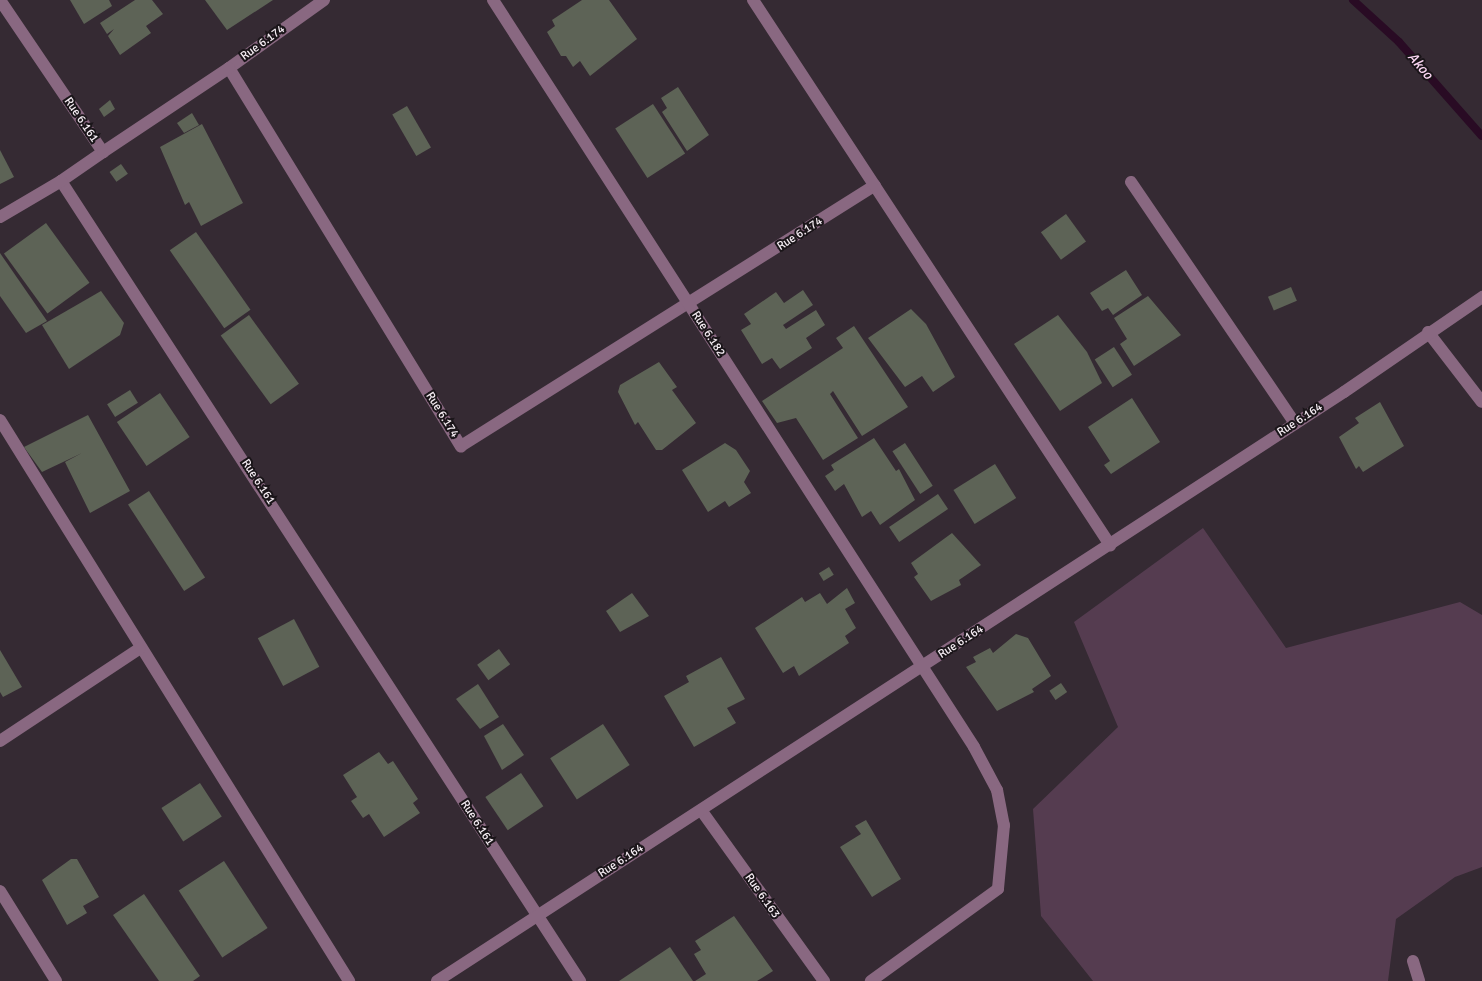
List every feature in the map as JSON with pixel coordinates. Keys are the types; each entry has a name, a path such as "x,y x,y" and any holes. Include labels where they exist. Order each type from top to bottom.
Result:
{"street":[{"name":"Rue 6.161","path":"0,0 103,152 61,181 536,916 580,981"},
{"name":"Rue 6.182","path":"493,0 921,668 997,790 1004,825 1001,882 871,981"},
{"path":"753,0 1110,545"},
{"name":"Rue 6.174","path":"318,1 229,68 461,446 689,305 875,185"},
{"path":"103,152 229,68"},
{"path":"0,217 61,181"},
{"path":"1131,182 1295,424"},
{"name":"Rue 6.164","path":"437,981 1295,424 1482,297"},
{"path":"1428,332 1482,402"},
{"path":"0,420 139,649 349,981"},
{"path":"0,742 139,649"},
{"name":"Rue 6.163","path":"701,810 824,981"},
{"path":"0,891 56,981"},
{"path":"1413,961 1419,981"}],"shaded area":[{"path":"1203,528 1286,648 1460,602 1482,615 1482,867 1455,877 1396,919 1388,981 1093,981 1041,916 1033,809 1118,727 1074,622"}],"building":[{"path":"70,0 109,0 112,6 84,24"},
{"path":"135,0 152,0 163,14 146,26 151,33 120,55 108,36 114,29 107,34 100,23"},
{"path":"205,0 273,0 227,30"},
{"path":"582,0 609,0 637,39 590,76 580,61 573,67 566,56 561,56 547,32 555,26 552,20"},
{"path":"678,87 709,135 687,151 662,112 667,108 661,98"},
{"path":"110,100 115,109 104,117 99,109"},
{"path":"653,104 685,153 647,178 615,129"},
{"path":"407,106 431,148 416,156 392,114"},
{"path":"192,113 199,125 184,133 177,123"},
{"path":"202,124 243,203 201,226 189,202 185,205 160,147"},
{"path":"0,150 14,177 0,184"},
{"path":"121,164 128,174 116,182 110,172"},
{"path":"1066,214 1086,242 1061,260 1041,232"},
{"path":"46,223 89,283 47,313 4,254"},
{"path":"196,232 250,310 224,328 170,250"},
{"path":"0,253 47,321 26,333 0,296"},
{"path":"1126,270 1142,295 1113,315 1108,308 1102,311 1090,293"},
{"path":"1291,287 1297,301 1274,311 1268,297"},
{"path":"803,290 813,305 783,325 786,329 816,310 825,325 806,338 812,348 780,369 772,358 762,364 741,330 751,324 744,314 776,292 784,303"},
{"path":"101,291 124,323 120,335 69,369 42,325"},
{"path":"1148,296 1181,335 1134,366 1120,344 1127,339 1114,318"},
{"path":"911,309 926,324 955,377 933,392 922,376 905,387 868,338"},
{"path":"249,315 299,384 271,404 221,336"},
{"path":"1058,315 1087,352 1102,383 1060,411 1014,344"},
{"path":"854,326 908,407 862,436 833,391 830,394 858,438 823,460 796,418 777,423 762,401 843,348 836,338"},
{"path":"1114,347 1132,375 1113,387 1095,360"},
{"path":"659,362 677,387 672,390 696,423 662,450 656,450 638,422 635,425 618,392 620,385"},
{"path":"130,390 138,403 115,417 107,404"},
{"path":"160,393 190,437 147,466 117,422"},
{"path":"1132,398 1160,442 1111,474 1104,465 1110,461 1088,427"},
{"path":"1380,402 1404,446 1363,472 1359,466 1356,469 1339,437 1359,423 1355,418"},
{"path":"88,415 130,491 90,513 65,462 82,453 42,472 24,447"},
{"path":"874,438 896,471 899,469 915,500 880,525 871,511 862,517 844,484 835,491 825,476 834,470 831,465"},
{"path":"725,443 736,450 750,471 744,482 751,493 729,507 725,501 708,512 682,470"},
{"path":"905,443 933,486 920,494 892,451"},
{"path":"995,464 1016,498 975,524 953,490"},
{"path":"149,491 205,577 184,591 128,505"},
{"path":"938,494 948,509 899,542 889,527"},
{"path":"952,533 981,565 959,580 961,585 931,601 914,577 918,574 911,563"},
{"path":"829,567 834,575 824,581 819,573"},
{"path":"847,588 855,603 845,609 856,628 845,636 849,643 799,676 794,666 783,673 755,628 802,597 805,602 820,593 827,604"},
{"path":"632,593 649,616 620,632 606,611"},
{"path":"294,619 319,667 283,686 258,638"},
{"path":"1016,634 1028,638 1051,676 1032,689 1034,692 997,711 966,667 976,662 973,657 990,648 993,653"},
{"path":"499,649 510,664 488,680 477,665"},
{"path":"0,650 22,687 3,697 0,692"},
{"path":"721,657 745,699 727,708 736,723 694,747 664,696 689,682 686,676"},
{"path":"1061,683 1067,692 1056,700 1049,691"},
{"path":"478,684 499,717 480,729 456,699"},
{"path":"503,724 524,755 502,770 484,736"},
{"path":"603,724 630,765 577,799 550,758"},
{"path":"379,752 388,764 393,761 418,799 413,803 420,813 384,837 369,814 363,818 351,801 357,797 343,775"},
{"path":"521,773 543,806 508,830 485,797"},
{"path":"200,783 222,817 183,842 161,808"},
{"path":"866,820 901,879 872,897 840,847 861,834 855,826"},
{"path":"71,859 77,859 99,897 83,906 87,913 67,925 42,880"},
{"path":"224,861 268,928 222,958 179,890"},
{"path":"144,894 200,976 193,981 159,981 113,915"},
{"path":"734,916 773,971 757,981 695,981 706,974 694,954 701,950 695,941"},
{"path":"670,947 693,981 619,981"}],"waterway":[{"name":"Akoo","path":"1353,0 1399,42 1482,136"}]}
